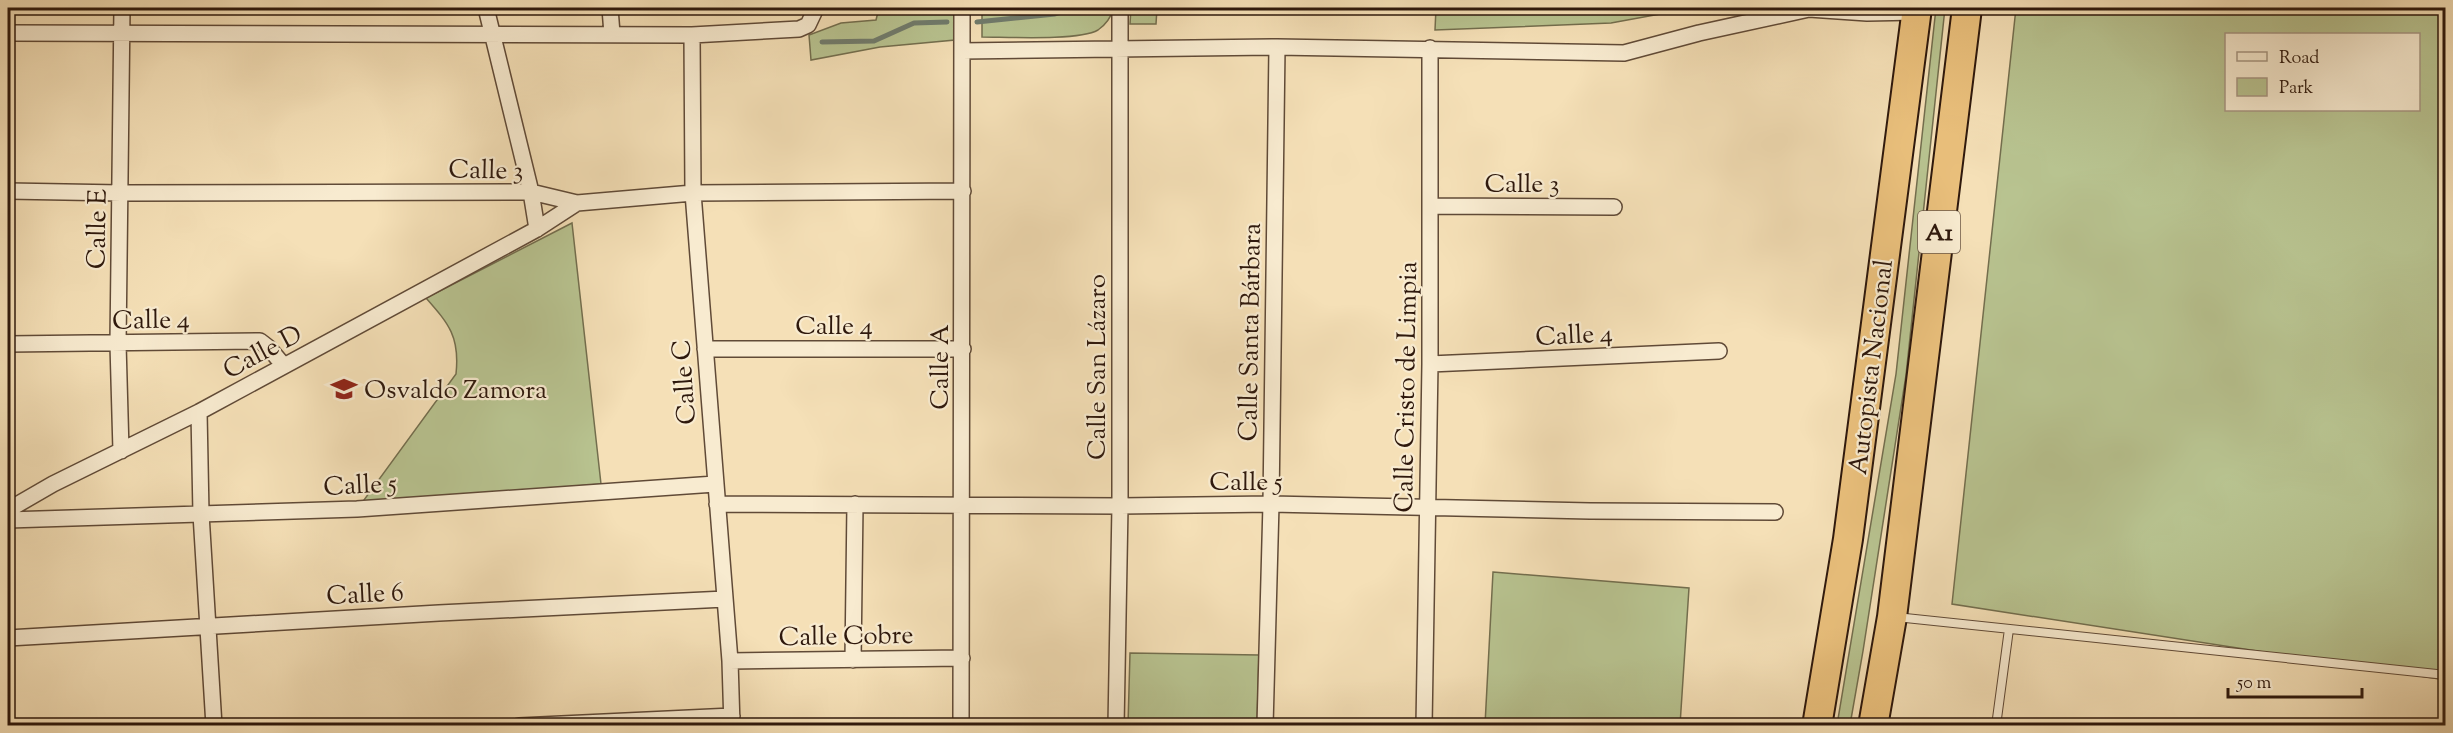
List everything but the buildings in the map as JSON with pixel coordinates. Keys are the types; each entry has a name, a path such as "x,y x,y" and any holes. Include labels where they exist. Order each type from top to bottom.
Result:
{"highway":[{"name":"Autopista Nacional","path":"1873,726 1892,617 1967,8"},
{"name":"Autopista Nacional","path":"1817,726 1848,539 1917,10"}],"street":[{"name":"Calle E","path":"121,451 118,344 122,8"},
{"path":"486,8 495,36 531,192 537,229"},
{"path":"610,8 612,34"},
{"path":"8,33 693,35 789,31 808,25 816,8"},
{"name":"Calle A","path":"962,8 962,726"},
{"name":"Calle San Lázaro","path":"1116,726 1120,506 1120,8"},
{"path":"962,51 1277,47 1624,53 1699,33 1809,9 1867,13 1917,10"},
{"name":"Calle C","path":"693,35 693,193 730,661 732,721"},
{"name":"Calle Santa Bárbara","path":"1265,726 1271,504 1277,47"},
{"name":"Calle Cristo de Limpia","path":"1424,726 1430,364 1430,48"},
{"name":"Calle 3","path":"8,191 531,192 577,203 693,193 963,191"},
{"name":"Calle D","path":"8,510 53,484 199,412 537,229 577,203"},
{"name":"Calle 3","path":"1430,206 1614,207"},
{"name":"Calle 4","path":"8,344 260,341 284,366"},
{"name":"Calle 4","path":"705,349 963,349"},
{"name":"Calle 4","path":"1430,364 1719,351"},
{"path":"199,412 201,514 214,726"},
{"name":"Calle 5","path":"8,520 357,509 715,484"},
{"name":"Calle 5","path":"717,504 1120,506 1271,504 1590,511 1774,512"},
{"path":"853,660 855,504"},
{"name":"Calle 6","path":"8,638 725,599"},
{"name":"Calle Cobre","path":"730,661 962,658"},
{"path":"519,726 732,721"}],"lane":[{"path":"1892,617 2445,675"},
{"path":"1996,726 2009,629"}],"green space":[{"path":"879,8 956,8 955,40 880,47 811,60 809,35 841,23 876,20"},
{"path":"982,8 1114,8 1110,17 1098,30 1075,36 1025,38 982,37"},
{"path":"1131,8 1157,8 1156,24 1130,24"},
{"path":"1436,8 1693,8 1611,23 1435,30"},
{"path":"1936,8 1945,8 1906,375 1850,725 1837,725 1896,374"},
{"path":"2016,8 2445,8 2445,680 1952,604"},
{"path":"572,223 601,484 361,504 456,374 456,350 451,332 426,298"},
{"path":"1493,572 1689,588 1680,725 1485,725"},
{"path":"1130,653 1259,655 1257,725 1128,725"}],"waterway":[{"path":"977,22 1055,14 1073,8"},
{"path":"822,42 874,41 914,23 947,22"}],"place":[{"name":"Osvaldo Zamora","path":"344,389"}]}
